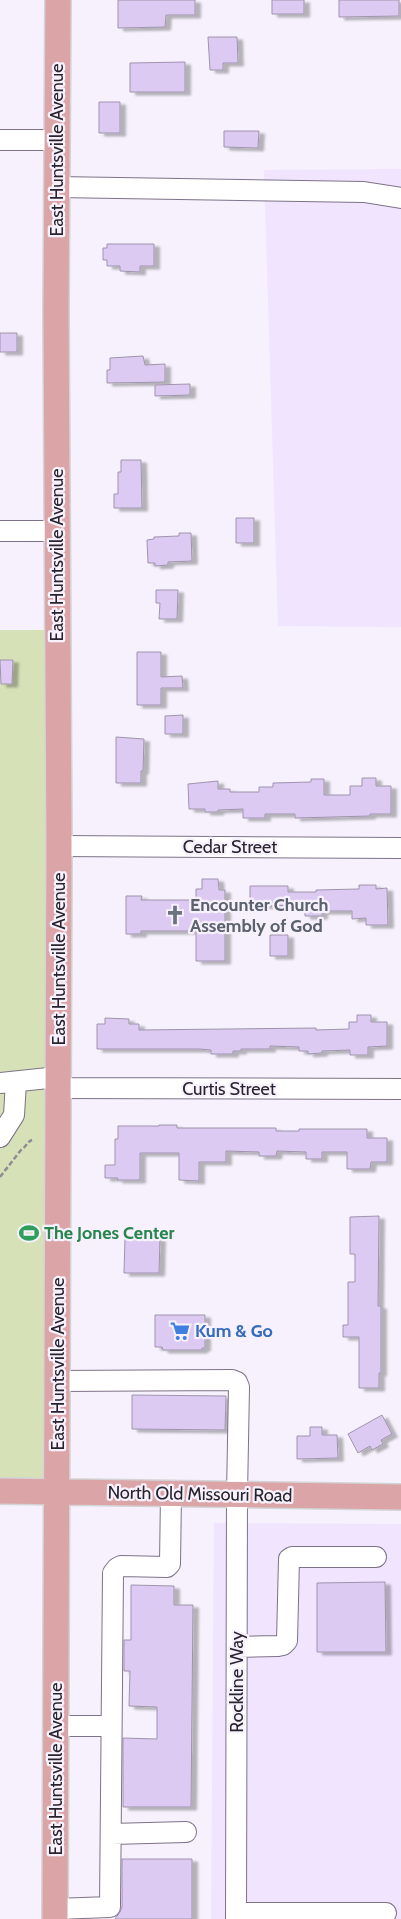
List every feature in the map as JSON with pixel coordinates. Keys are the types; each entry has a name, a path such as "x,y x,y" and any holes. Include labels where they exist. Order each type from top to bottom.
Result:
{"main road":[{"name":"East Huntsville Avenue","path":"55,1914 58,1493 58,0"},
{"name":"North Old Missouri Road","path":"0,1491 401,1497"}],"street":[{"path":"0,140 57,140"},
{"path":"57,187 364,192 401,198"},
{"path":"0,531 58,531"},
{"name":"Cedar Street","path":"59,846 401,848"},
{"name":"Curtis Street","path":"8,1083 58,1082 401,1089"},
{"path":"0,1137 14,1115 8,1083"},
{"name":"Rockline Way","path":"58,1381 232,1380 237,1382 239,1387 236,1646 236,1916"},
{"path":"55,1914 110,1907 113,1573 121,1566 167,1567 170,1564 171,1494"},
{"path":"236,1646 278,1646 284,1645 287,1641 289,1559 292,1557 376,1557"},
{"path":"56,1726 111,1726"},
{"path":"111,1834 186,1832"},
{"path":"236,1916 386,1913"}],"path":[{"path":"0,1177 21,1150 32,1140"}],"shaded area":[{"path":"401,169 401,627 278,626 264,170"},
{"path":"214,1523 401,1524 401,1919 211,1919"}],"green space":[{"name":"The Jones Center","path":"0,630 57,630 57,1493 0,1491"}],"building":[{"path":"118,0 195,0 195,15 166,15 165,27 118,28"},
{"path":"272,0 304,0 304,14 272,14"},
{"path":"339,0 399,0 399,16 339,17"},
{"path":"208,37 237,37 238,63 223,63 223,70 210,70"},
{"path":"185,62 185,92 130,92 130,63"},
{"path":"99,102 120,102 120,133 99,133"},
{"path":"224,131 259,131 258,148 224,147"},
{"path":"107,244 154,244 154,266 140,266 140,272 120,271 120,266 107,266 107,260 103,260 103,248 107,248"},
{"path":"0,333 17,333 17,352 0,352"},
{"path":"143,356 145,365 165,364 165,382 107,383 107,370 110,370 110,358"},
{"path":"190,384 190,395 155,396 155,385"},
{"path":"121,460 141,460 142,508 114,508 114,494 118,494 118,472 121,472"},
{"path":"236,518 254,518 254,543 236,543"},
{"path":"179,533 191,533 192,561 168,562 168,565 155,566 155,563 148,563 147,540 154,539 154,537 179,536"},
{"path":"156,590 178,590 177,619 159,619 160,603 156,603"},
{"path":"137,652 161,652 161,677 182,676 183,688 161,688 161,705 137,705"},
{"path":"0,660 13,660 12,684 1,684"},
{"path":"183,715 183,734 165,734 165,716"},
{"path":"116,737 144,739 141,783 116,783"},
{"path":"362,778 376,778 376,786 391,786 391,814 295,818 295,814 265,814 265,818 243,818 243,809 205,812 205,809 189,809 188,784 218,781 218,789 230,789 230,792 259,792 259,787 273,787 273,783 311,782 311,779 324,779 324,795 350,795 350,786 362,786"},
{"name":"Encounter Church Assembly of God","path":"202,879 218,879 219,890 225,890 225,961 196,961 196,931 141,931 141,934 126,934 126,896 142,896 141,900 196,900 196,889 202,889"},
{"path":"359,885 376,885 376,889 387,888 388,925 366,925 366,918 352,919 352,911 322,911 322,916 305,916 305,910 300,910 300,906 250,905 250,886 288,886 288,892 316,892 316,890 359,889"},
{"path":"270,935 288,935 288,956 270,956"},
{"path":"357,1015 371,1015 371,1022 387,1022 387,1046 368,1047 368,1055 350,1055 350,1050 322,1051 322,1053 308,1054 308,1051 299,1051 299,1047 270,1046 270,1049 241,1049 241,1051 233,1051 233,1054 211,1054 211,1050 199,1049 97,1049 97,1024 105,1024 105,1018 129,1019 129,1024 139,1024 139,1030 316,1028 316,1030 349,1029 349,1022 357,1022"},
{"path":"177,1125 177,1128 276,1128 276,1131 367,1129 367,1138 387,1138 387,1162 371,1162 370,1169 347,1169 347,1152 322,1152 322,1159 306,1159 306,1152 277,1151 276,1156 259,1156 259,1152 226,1151 226,1162 199,1162 199,1181 179,1180 179,1153 140,1153 140,1180 105,1178 105,1165 115,1165 115,1139 118,1139 118,1126"},
{"path":"379,1216 378,1306 381,1306 381,1373 379,1373 379,1388 359,1388 359,1337 343,1337 343,1325 348,1325 348,1282 355,1282 355,1254 350,1254 350,1217"},
{"path":"125,1238 160,1238 159,1273 124,1273"},
{"name":"Kum & Go","path":"155,1315 205,1315 205,1348 202,1348 202,1350 163,1350 162,1347 155,1347"},
{"path":"132,1395 226,1396 225,1430 132,1429"},
{"path":"382,1415 392,1434 381,1440 383,1444 372,1450 370,1446 358,1453 348,1434"},
{"path":"310,1427 322,1427 322,1435 337,1435 338,1458 297,1459 297,1436 310,1436"},
{"path":"385,1582 386,1652 317,1652 317,1583"},
{"path":"131,1585 174,1586 174,1605 193,1605 191,1807 123,1807 123,1738 157,1739 157,1707 129,1706 130,1671 124,1671 124,1640 131,1640"},
{"path":"122,1859 192,1859 192,1919 115,1919 122,1907"}],"place":[{"name":"Encounter Church Assembly of God","path":"175,915"},
{"name":"The Jones Center","path":"29,1233"},
{"name":"Kum & Go","path":"180,1331"}]}
